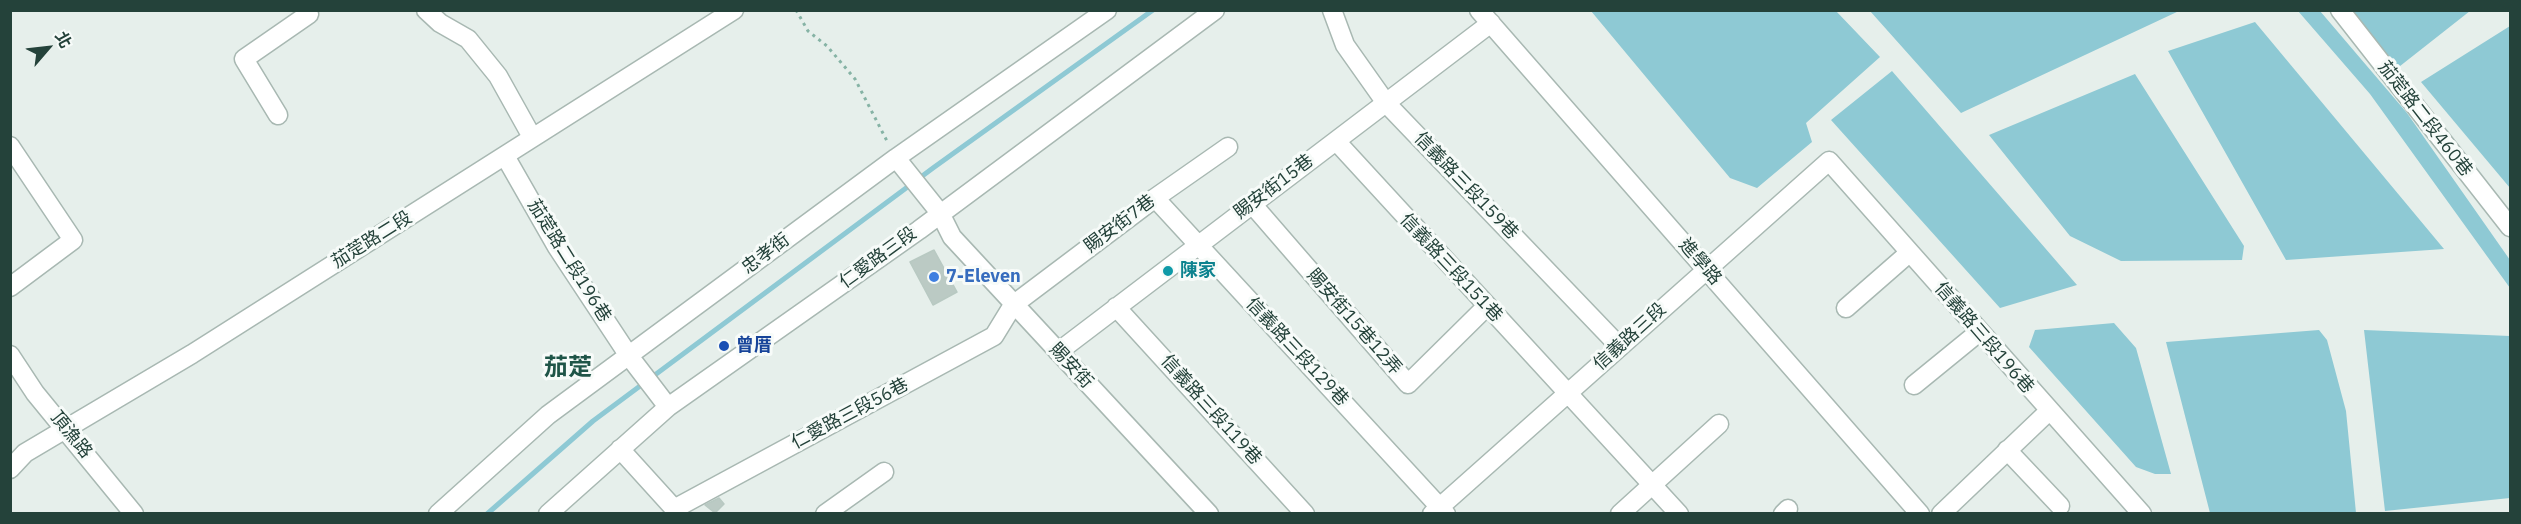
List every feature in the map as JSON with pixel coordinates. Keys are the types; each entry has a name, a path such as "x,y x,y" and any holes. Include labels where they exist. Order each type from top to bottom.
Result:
{"street":[{"path":"426,10 440,23 468,39 498,76 532,137"},
{"name":"茄萣路二段","path":"10,469 25,453 192,354 734,10"},
{"name":"忠孝街","path":"438,513 548,415 633,360 1107,10"},
{"name":"仁愛路三段","path":"548,513 668,407 940,213 1215,10"},
{"name":"信義路三段159巷","path":"1332,10 1345,45 1386,103 1620,347"},
{"name":"茄萣路二段460巷","path":"2340,10 2511,227"},
{"path":"278,115 244,59 310,12"},
{"name":"賜安街15巷","path":"1058,352 1386,103 1485,17"},
{"name":"進學路","path":"1485,17 1920,513"},
{"name":"信義路三段151巷","path":"1336,141 1486,307 1569,392 1679,513"},
{"path":"10,146 74,240 10,287"},
{"name":"賜安街7巷","path":"1013,304 1155,198 1228,147"},
{"name":"茄萣路二段196巷","path":"505,156 557,247 633,360 668,407"},
{"name":"信義路三段","path":"1439,511 1829,161"},
{"name":"信義路三段196巷","path":"1829,161 2142,513"},
{"name":"賜安街","path":"901,164 940,213 952,237 1209,513"},
{"name":"信義路三段129巷","path":"1155,198 1439,511"},
{"name":"賜安街15巷12弄","path":"1252,204 1408,384 1486,307"},
{"path":"1846,309 1909,253"},
{"name":"仁愛路三段56巷","path":"676,512 994,336 1013,304"},
{"name":"信義路三段119巷","path":"1116,307 1305,513"},
{"path":"1914,385 1979,332"},
{"name":"頂漁路","path":"10,354 35,393 134,513"},
{"path":"1941,513 2049,411"},
{"path":"1620,513 1719,424"},
{"path":"620,449 676,512"},
{"path":"2007,450 2060,506"},
{"path":"825,513 884,472"}],"path":[{"path":"796,10 808,32 827,46 855,79 901,164"}],"water":[{"path":"1591,11 1836,11 1880,57 1806,123 1812,142 1757,188 1730,178"},
{"path":"1870,11 2179,11 1961,113"},
{"path":"2298,11 2320,11 2407,113 2510,260 2510,288 2370,94"},
{"path":"2347,11 2470,11 2395,70"},
{"path":"2255,22 2444,249 2286,260 2168,51"},
{"path":"2510,26 2510,188 2421,82"},
{"path":"1892,71 2077,285 2000,308 1831,120"},
{"path":"2135,74 2244,246 2242,260 2121,261 2070,236 1989,135"},
{"path":"2114,323 2136,348 2171,474 2155,474 2136,467 2029,347 2035,330"},
{"path":"2319,330 2327,340 2346,411 2356,513 2210,513 2166,342"},
{"path":"2364,330 2510,336 2510,498 2385,511"}],"building":[{"name":"7-Eleven","path":"934,250 957,292 933,305 910,262"},
{"path":"719,498 724,504 715,513 705,505"}],"waterway":[{"path":"487,514 593,421 933,168 1153,10"}],"place":[{"name":"陳家","path":"1168,271"},
{"name":"7-Eleven","path":"934,277"},
{"name":"曾厝","path":"724,346"}],"district":[{"name":"茄萣","path":"568,368"}]}
